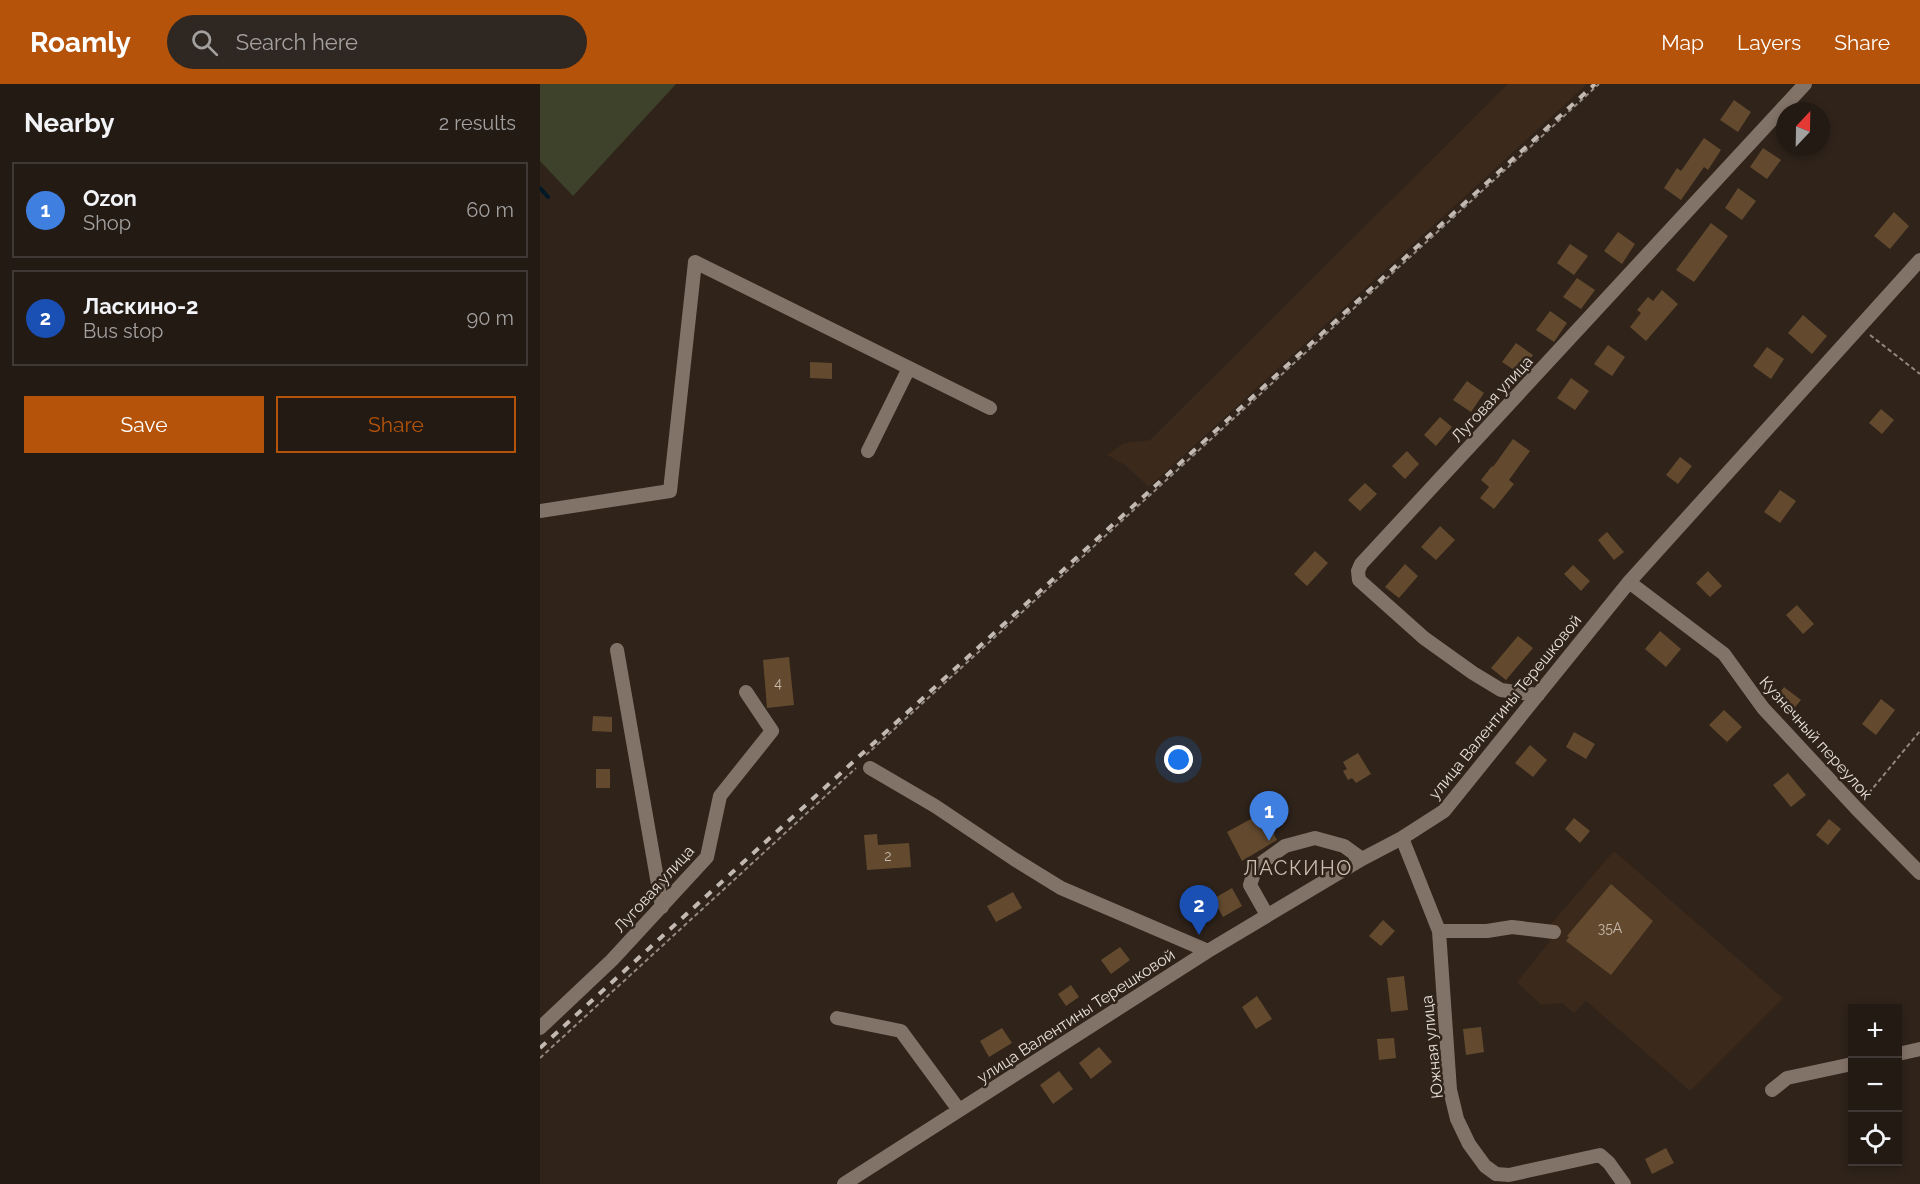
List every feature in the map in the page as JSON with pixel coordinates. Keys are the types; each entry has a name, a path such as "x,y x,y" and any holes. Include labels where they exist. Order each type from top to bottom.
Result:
{"street":[{"name":"Луговая улица","path":"1538,695 1501,690 1452,660 1359,580 1358,571 1361,564 1805,84"},
{"name":"улица Валентины Терешковой","path":"844,1184 1208,951 1444,811 1629,582 1920,260"},
{"path":"540,511 670,491 695,262 990,408"},
{"path":"868,451 909,368"},
{"name":"Кузнечный переулок","path":"1629,582 1724,654 1763,708 1920,873"},
{"path":"617,650 662,907"},
{"name":"Луговая улица","path":"540,1028 612,960 707,856 720,796 772,731 746,692"},
{"path":"866,764 1061,888 1208,951"},
{"path":"1267,915 1250,885 1256,867 1285,846 1315,838 1344,846 1362,859"},
{"name":"Южная улица","path":"1402,838 1439,931 1450,1090 1457,1119 1469,1144 1485,1166 1496,1174 1509,1175 1600,1155 1609,1163 1624,1184"},
{"path":"1439,931 1487,931 1512,927 1554,932"},
{"path":"837,1018 901,1031 959,1110"},
{"path":"1902,1053 1920,1049"},
{"path":"1772,1090 1787,1078 1848,1065"}],"path":[{"path":"540,1058 858,766 866,764 1599,84"},
{"path":"1859,326 1920,374"},
{"path":"1856,808 1920,730"}],"shaded area":[{"path":"1508,84 1587,84 1149,487 1125,465 1107,455 1124,443 1150,440"},
{"path":"1614,851 1783,998 1690,1091 1586,1001 1574,1013 1562,1003 1541,1005 1517,982 1555,935 1556,928 1551,924"}],"green space":[{"path":"540,84 676,84 573,196 540,161"}],"building":[{"path":"1734,100 1751,112 1738,132 1720,120"},
{"path":"1704,138 1721,150 1708,170 1704,167 1681,200 1664,188 1677,168 1681,171"},
{"path":"1763,148 1781,160 1767,179 1750,167"},
{"path":"1738,188 1756,201 1742,220 1725,208"},
{"path":"1894,212 1909,226 1890,249 1874,236"},
{"path":"1711,223 1728,236 1694,282 1676,270"},
{"path":"1618,232 1635,244 1622,264 1604,251"},
{"path":"1570,244 1588,256 1574,275 1557,263"},
{"path":"1577,278 1595,290 1581,309 1563,297"},
{"path":"1662,290 1678,304 1646,341 1630,327 1641,313 1637,310 1648,297 1653,301"},
{"path":"1550,311 1567,323 1554,342 1536,330"},
{"path":"1803,315 1827,336 1812,354 1788,333"},
{"path":"1516,343 1533,355 1520,374 1502,362"},
{"path":"1608,345 1625,357 1612,376 1594,364"},
{"path":"1767,347 1784,359 1771,379 1753,366"},
{"path":"810,362 832,363 832,379 810,378"},
{"path":"1571,378 1589,391 1575,410 1557,398"},
{"path":"1467,381 1484,393 1471,412 1453,400"},
{"path":"1881,409 1894,420 1882,434 1869,423"},
{"path":"1440,417 1452,427 1436,446 1424,435"},
{"path":"1513,439 1530,451 1509,480 1514,484 1494,509 1480,498 1489,487 1481,480"},
{"path":"1407,451 1419,464 1405,479 1392,466"},
{"path":"1680,457 1692,466 1678,484 1666,475"},
{"path":"1365,483 1377,494 1360,511 1348,500"},
{"path":"1780,490 1796,501 1780,523 1764,512"},
{"path":"1440,526 1455,540 1436,560 1421,547"},
{"path":"1607,532 1624,552 1614,560 1598,540"},
{"path":"1315,551 1328,563 1307,586 1294,574"},
{"path":"1405,564 1418,576 1399,598 1385,587"},
{"path":"1573,565 1590,581 1581,591 1564,574"},
{"path":"1708,571 1722,586 1710,597 1696,583"},
{"path":"1797,605 1814,624 1803,634 1786,615"},
{"path":"1660,631 1681,649 1666,667 1645,649"},
{"path":"1518,636 1533,648 1506,680 1491,668"},
{"path":"789,657 794,705 767,708 763,660"},
{"path":"1784,687 1801,700 1790,713 1774,700"},
{"path":"1881,699 1895,710 1876,735 1862,724"},
{"path":"1724,710 1742,727 1727,742 1709,725"},
{"path":"593,716 612,717 612,732 592,731"},
{"path":"1574,732 1595,744 1586,759 1566,747"},
{"path":"1530,745 1547,760 1533,777 1515,763"},
{"path":"1358,753 1371,774 1356,783 1352,778 1348,780 1343,771 1347,769 1343,762"},
{"path":"596,769 610,769 610,788 596,788"},
{"path":"1788,773 1806,795 1791,807 1773,785"},
{"path":"1271,799 1282,818 1269,825 1277,840 1242,861 1227,832 1260,814 1256,807"},
{"path":"1574,818 1590,831 1580,843 1565,829"},
{"path":"1829,819 1841,829 1828,845 1816,835"},
{"path":"877,834 878,845 909,843 911,867 867,870 864,835"},
{"path":"1611,884 1653,921 1611,975 1566,941 1569,937 1567,936"},
{"path":"1232,888 1242,906 1223,917 1213,899"},
{"path":"1013,892 1022,908 996,922 987,906"},
{"path":"1383,920 1395,931 1381,946 1369,936"},
{"path":"1120,947 1130,960 1111,974 1101,960"},
{"path":"1404,976 1408,1010 1391,1012 1387,978"},
{"path":"1071,985 1079,997 1066,1006 1058,994"},
{"path":"1257,996 1272,1019 1256,1029 1242,1007"},
{"path":"1481,1027 1484,1052 1466,1055 1463,1029"},
{"path":"1002,1028 1012,1043 989,1057 980,1041"},
{"path":"1394,1038 1396,1058 1379,1060 1377,1039"},
{"path":"1099,1047 1112,1062 1091,1079 1079,1063"},
{"path":"1059,1071 1073,1089 1053,1104 1040,1085"},
{"path":"1666,1148 1674,1163 1652,1174 1645,1159"}],"waterway":[{"path":"540,188 548,197"}],"railway":[{"path":"540,1048 1595,84"}],"place":[{"name":"Ozon","path":"1269,841"},
{"name":"Ласкино-2","path":"1199,935"}],"district":[{"name":"ЛАСКИНО","path":"1298,868"}]}
